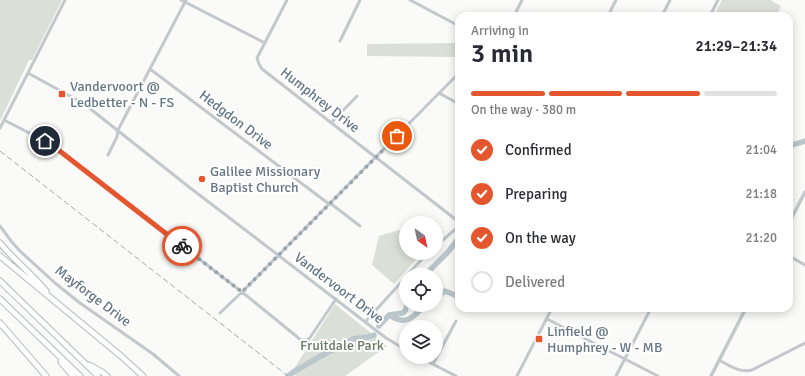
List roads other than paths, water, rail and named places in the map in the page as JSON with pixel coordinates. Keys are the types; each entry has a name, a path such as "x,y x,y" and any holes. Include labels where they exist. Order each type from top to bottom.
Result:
{"highway":[{"path":"0,243 41,284 55,301"},
{"path":"0,256 143,376"},
{"path":"0,281 98,376"},
{"path":"0,299 80,376"},
{"path":"0,324 46,376"},
{"path":"54,351 57,358 73,376"},
{"path":"84,362 107,376"}],"street":[{"path":"0,128 65,0"},
{"path":"181,0 265,43 287,0"},
{"path":"340,41 360,0"},
{"path":"410,0 455,24"},
{"path":"516,12 522,0"},
{"path":"610,12 616,0"},
{"path":"664,12 670,0"},
{"path":"712,12 718,0"},
{"path":"108,155 117,137 118,130 185,1"},
{"name":"Humphrey Drive","path":"265,43 257,58 262,69 455,219"},
{"name":"Hedgdon Drive","path":"150,69 360,226"},
{"name":"Vandervoort Drive","path":"28,73 79,101 278,256 399,346"},
{"path":"220,313 455,76"},
{"path":"439,93 455,102"},
{"path":"331,123 357,96"},
{"path":"4,120 54,146 242,292 301,340 304,341 310,339 336,299"},
{"path":"793,212 805,192"},
{"name":"Mayforge Drive","path":"0,226 20,251 55,283 80,303 153,354 179,376"},
{"path":"443,240 455,229"},
{"path":"793,258 805,265"},
{"path":"414,268 422,260"},
{"path":"365,322 399,285"},
{"path":"517,376 550,312"},
{"path":"616,376 649,312"},
{"path":"711,376 744,312"},
{"path":"547,318 658,376"},
{"path":"443,345 456,321"},
{"path":"719,360 736,369 747,371 752,370 805,343"},
{"path":"433,364 456,376"}],"waterway":[{"path":"793,145 805,141"},
{"path":"432,268 455,243"},
{"path":"443,292 445,291 455,295"},
{"path":"389,315 404,312"},
{"path":"379,326 389,315 400,320 404,320 414,316 418,312"},
{"path":"288,376 328,352 342,347 353,339 374,335"}],"railway":[{"path":"0,151 288,376"}],"place":[{"name":"Vandervoort @ Ledbetter - N - FS","path":"62,94"},
{"name":"Galilee Missionary Baptist Church","path":"202,179"},
{"name":"Linfield @ Humphrey - W - MB","path":"539,339"}],"park label":[{"name":"Fruitdale Park","path":"342,345"}]}
